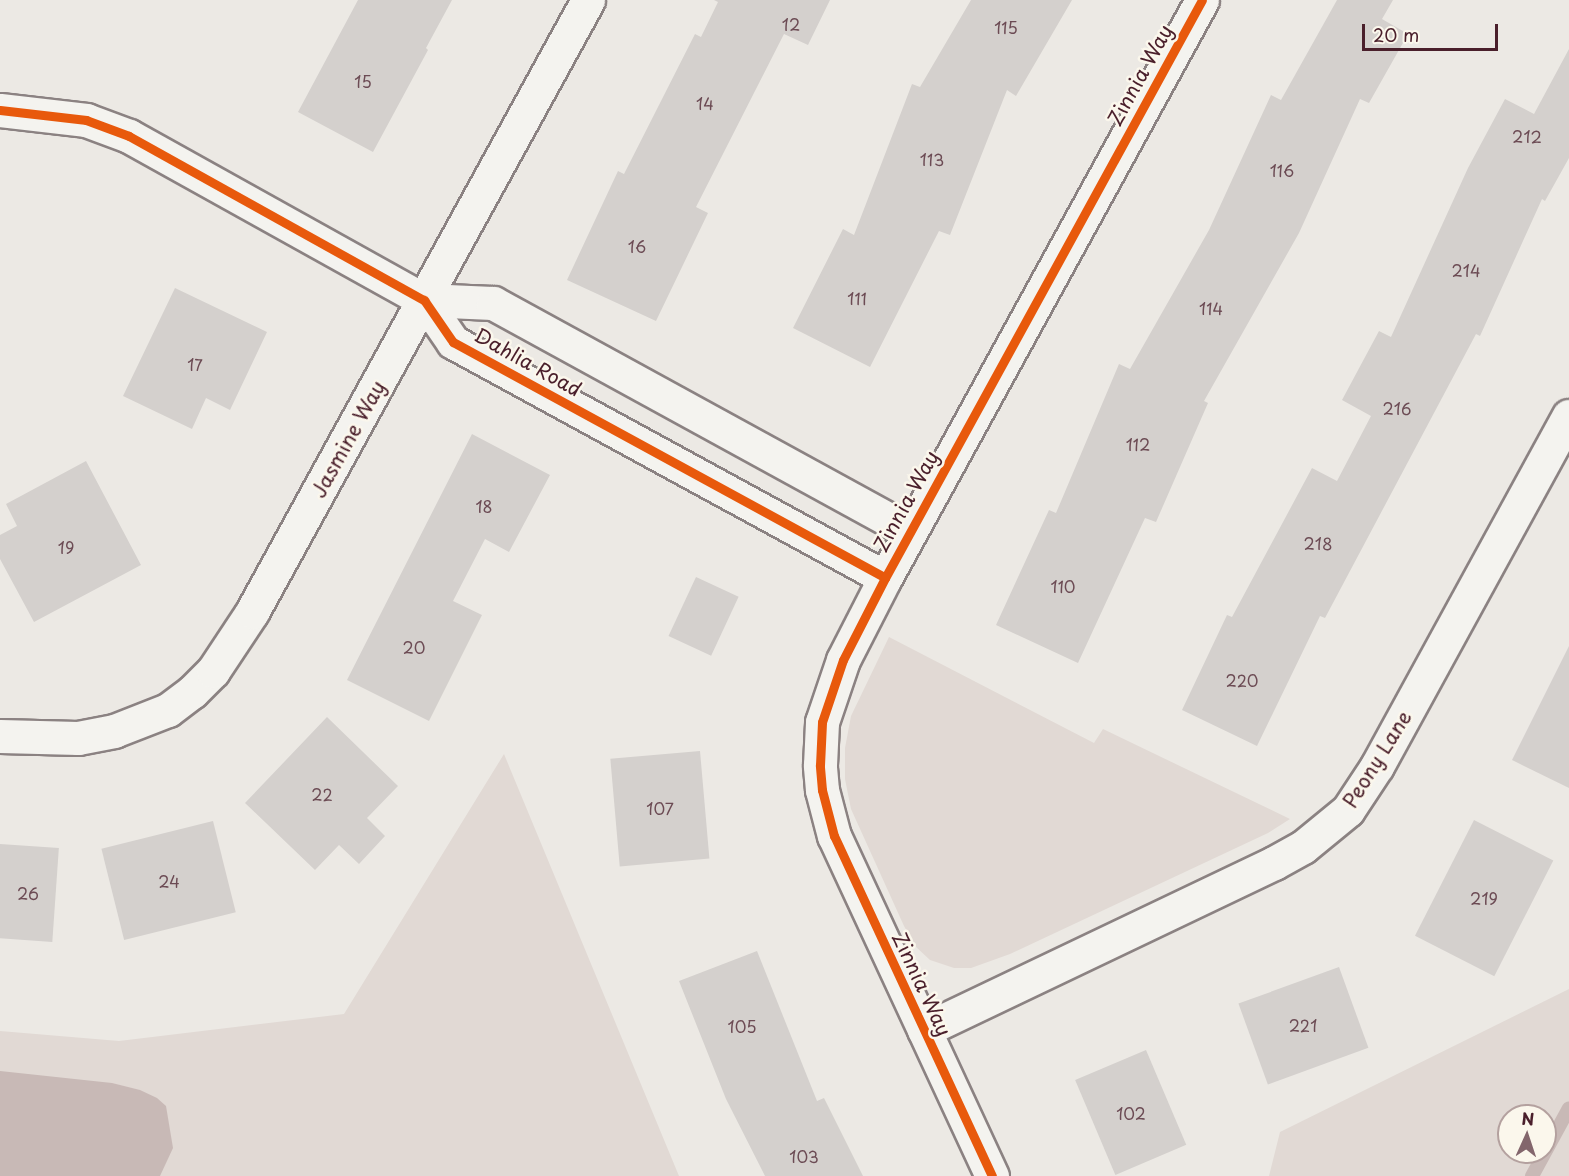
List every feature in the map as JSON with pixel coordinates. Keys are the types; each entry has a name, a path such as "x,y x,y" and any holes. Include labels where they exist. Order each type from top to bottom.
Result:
{"street":[{"name":"Jasmine Way","path":"0,736 78,738 114,730 168,710 192,692 213,671 252,612 588,0"},
{"name":"Zinnia Way","path":"992,1176 843,858 826,813 822,781 822,722 843,660 885,578 1202,0"},
{"name":"Dahlia Road","path":"0,110 60,115 111,127 424,300 493,303 910,531"},
{"name":"Dahlia Road","path":"424,300 453,342 885,578"},
{"name":"Peony Lane","path":"924,1030 1274,863 1303,847 1348,810 1377,766 1569,416"}],"shaded area":[{"path":"889,637 1094,743 1103,729 1290,819 1268,833 1010,954 971,968 954,968 930,960 915,946 904,926 851,809 845,779 845,748 851,716"},
{"path":"504,754 679,1176 0,1176 0,1031 119,1041 344,1014"},
{"path":"1569,989 1569,1176 1269,1176 1280,1132"},
{"path":"0,1071 112,1083 140,1090 157,1098 166,1106 173,1148 160,1176 0,1176"}],"building":[{"path":"358,0 452,0 373,152 298,112"},
{"path":"714,0 830,0 808,45 784,34 696,207 708,213 656,321 567,280 618,171 624,174 695,34 701,37 718,2"},
{"path":"971,0 1072,0 1016,96 1007,90 950,235 939,231 870,367 793,328 843,229 854,235 912,84 920,87"},
{"path":"1337,0 1393,0 1382,19 1408,34 1369,103 1360,99 1299,233 1204,401 1208,403 1156,522 1145,518 1078,663 996,625 1049,510 1056,513 1119,364 1130,369 1209,230 1271,95 1281,100"},
{"path":"1569,49 1569,158 1545,201 1542,199 1480,336 1476,334 1325,618 1320,616 1257,746 1182,710 1227,615 1232,617 1312,468 1337,481 1371,416 1342,400 1379,331 1391,337 1468,168 1505,99 1534,114"},
{"path":"175,288 267,332 230,410 206,398 192,429 123,396"},
{"path":"472,434 550,475 509,552 485,539 453,601 482,615 429,721 347,680"},
{"path":"86,461 141,565 34,622 0,559 0,535 17,526 6,504"},
{"path":"696,577 739,597 711,656 669,636"},
{"path":"1569,646 1569,788 1512,760"},
{"path":"327,717 398,786 367,818 385,836 359,864 339,845 315,870 245,803"},
{"path":"700,751 709,859 620,866 610,759"},
{"path":"1474,820 1553,860 1494,976 1415,936"},
{"path":"213,821 236,912 124,940 101,849"},
{"path":"0,844 59,848 52,942 0,938"},
{"path":"757,951 817,1101 824,1098 863,1176 765,1176 726,1099 679,981"},
{"path":"1339,967 1368,1048 1268,1084 1238,1004"},
{"path":"1146,1050 1186,1145 1115,1175 1075,1080"}],"waterway":[{"path":"1532,1176 1569,1108"}],"cycle path":[{"path":"992,1176 834,836 822,790 820,765 822,722 843,660 885,578 1202,0"},
{"path":"0,110 86,120 129,136 424,300 453,342 885,578"}]}
